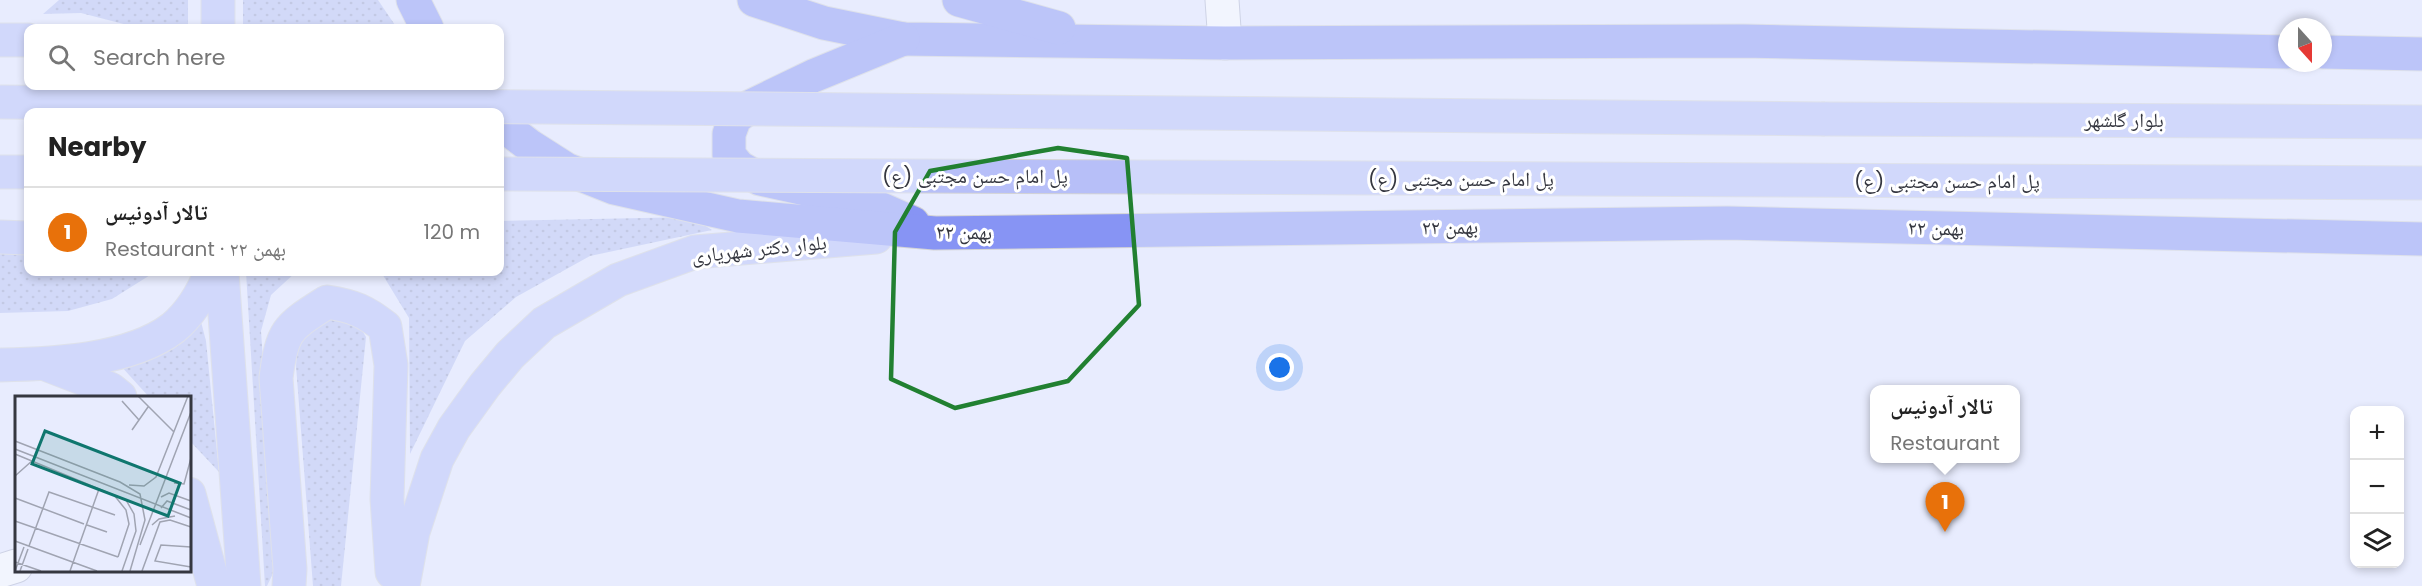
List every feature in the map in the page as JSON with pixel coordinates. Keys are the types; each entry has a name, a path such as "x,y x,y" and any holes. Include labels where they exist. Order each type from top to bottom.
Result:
{"highway":[{"path":"413,0 425,24"},
{"path":"753,0 824,23 903,39 1225,43 1743,41 2278,52"},
{"path":"959,0 1101,40"},
{"path":"903,39 813,76 751,106 735,118 729,134 729,155 739,167 760,179 868,203 935,233"},
{"path":"2332,52 2422,54"},
{"path":"468,90 483,108"},
{"name":"۲۲ بهمن","path":"504,126 566,169 614,188 738,216 935,233 1727,223 2422,238"}],"main road":[{"path":"218,0 218,24"},
{"path":"0,40 24,40"},
{"path":"152,90 163,108"},
{"path":"219,90 219,108"},
{"name":"بلوار گلشهر","path":"0,102 1825,119 2422,122"},
{"path":"0,172 24,172"},
{"name":"پل امام حسن مجتبی (ع)","path":"504,174 2422,183"},
{"name":"بلوار دکتر شهریاری","path":"403,586 413,532 437,459 454,428 485,385 510,355 544,323 618,280 695,252 935,233"},
{"path":"0,237 24,238"},
{"path":"0,365 46,364 140,346 173,327 202,293 209,276"},
{"path":"222,276 244,586"},
{"path":"289,586 290,569 276,378 280,350 292,324 327,302 347,305 367,312 385,327 391,365 387,499 393,586"},
{"path":"46,364 110,388 119,396"},
{"path":"190,498 214,586"}],"street":[{"path":"1222,0 1225,43"},
{"path":"0,571 15,566"}],"highlighted area":[{"path":"1058,148 1127,158 1139,305 1068,381 955,408 891,379 895,232 930,171"}],"shaded area":[{"path":"59,0 188,0 188,24 124,24 81,13 43,14"},
{"path":"243,0 378,0 394,24 243,24"},
{"path":"692,217 712,230 590,256 516,297 465,341 410,454 409,318 383,276 504,276 504,221"},
{"path":"0,243 24,243 24,276 149,276 112,299 68,311 0,313"},
{"path":"246,276 292,276 271,295 261,331 277,565 265,586"},
{"path":"198,310 206,341 219,472 190,441 190,396 148,396 120,365"},
{"path":"326,315 359,325 366,337 341,586 313,586 296,366 298,335"}],"place":[{"name":"تالار آدونیس","path":"1945,532"}]}
